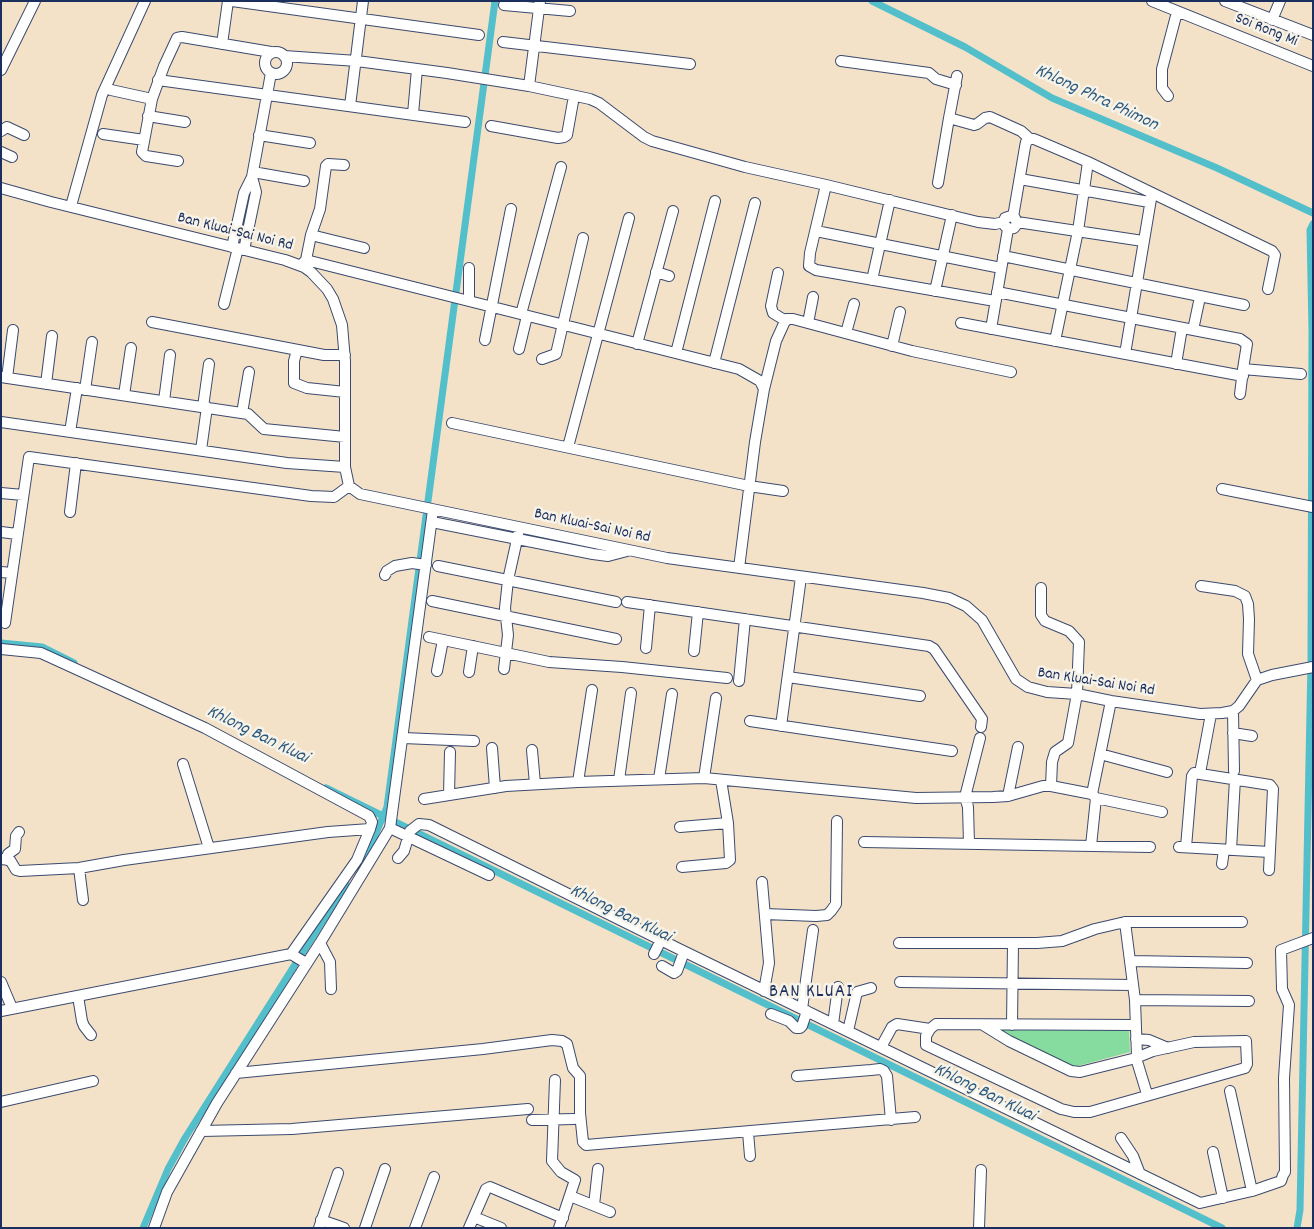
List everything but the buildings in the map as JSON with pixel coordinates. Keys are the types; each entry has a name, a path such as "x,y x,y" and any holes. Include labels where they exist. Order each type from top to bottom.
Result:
{"street":[{"path":"1,70 35,1"},
{"path":"70,206 102,95 145,1"},
{"path":"222,44 230,1 480,35"},
{"path":"350,106 363,1"},
{"name":"Soi Rong Mi","path":"1152,1 1313,66"},
{"path":"1225,1 1313,35"},
{"path":"1272,20 1280,1"},
{"path":"504,5 539,5 570,11"},
{"path":"529,86 539,5"},
{"path":"1168,96 1163,91 1161,83 1162,69 1177,12"},
{"path":"178,161 144,155 142,152 148,116 158,80 177,38 182,37 271,52 277,51 284,56 357,61 417,69 529,86 574,96 599,103 652,141 745,167 978,222 1014,228 1026,142 1030,139"},
{"path":"503,42 690,64"},
{"path":"271,52 266,56 264,62 265,68 271,73 280,73 285,69 287,64 284,56"},
{"path":"841,61 929,73 936,79 956,81 938,183"},
{"path":"413,114 417,69"},
{"path":"224,304 238,248 256,192 253,174 271,73"},
{"path":"158,80 465,122"},
{"path":"111,90 152,99"},
{"path":"491,126 558,138 564,137 567,135 574,96"},
{"path":"148,116 185,122"},
{"path":"949,118 974,124 985,118 990,118 1021,131 1030,139 1060,149 1088,162 1150,198 1272,250 1275,255 1268,289"},
{"path":"1,131 7,127 24,134"},
{"path":"103,134 144,140"},
{"path":"259,134 310,143"},
{"path":"1,152 12,157"},
{"path":"1055,341 1071,270 1088,162"},
{"path":"344,165 328,164 326,166 320,209 303,263 444,294 562,326 739,369 760,381 764,389"},
{"path":"519,349 524,315 561,167"},
{"path":"253,174 304,181"},
{"path":"1020,179 1084,191 1150,198"},
{"path":"826,185 809,266 816,270 935,291 1063,304 1245,341 1247,347 1240,394"},
{"name":"Ban Kluai-Sai Noi Rd","path":"1,188 303,263 319,279 333,299 342,325 345,355 345,467 350,486 360,494 667,558 924,593 959,601 982,620 1016,679 1037,690 1077,694 1111,701 1211,714 1233,711"},
{"path":"1125,354 1150,198"},
{"path":"872,280 890,200"},
{"path":"676,354 715,201"},
{"path":"714,363 754,203"},
{"path":"485,340 511,209"},
{"path":"638,344 673,211"},
{"path":"935,291 952,215"},
{"path":"568,448 629,218"},
{"path":"1015,219 1078,231 1143,240"},
{"path":"991,329 1006,226"},
{"path":"816,231 1001,268"},
{"path":"311,235 364,248"},
{"path":"542,358 556,354 583,238"},
{"path":"1003,256 1244,305"},
{"path":"469,301 470,268"},
{"path":"656,272 669,276"},
{"path":"778,273 770,306 773,314 786,321"},
{"path":"808,323 813,297"},
{"path":"1192,330 1200,297"},
{"path":"846,334 854,304"},
{"path":"892,346 900,312"},
{"path":"739,568 764,389 776,341 786,319 808,323 892,346 1011,372"},
{"path":"152,322 324,355 345,355"},
{"path":"961,324 1176,364 1243,372 1301,374"},
{"path":"1176,364 1182,328"},
{"path":"13,330 4,378 248,414 264,430 345,437"},
{"path":"46,384 52,336"},
{"path":"70,432 92,342"},
{"path":"124,395 132,348"},
{"path":"297,350 293,366 294,383 307,388 345,392"},
{"path":"164,401 170,356"},
{"path":"201,450 209,364"},
{"path":"242,413 248,372"},
{"path":"1,422 287,462 345,467"},
{"path":"452,423 749,486 783,491"},
{"path":"4,617 7,572 18,534 29,457 311,496 334,496 350,486"},
{"path":"70,512 76,463"},
{"path":"1222,489 1286,500 1308,506"},
{"path":"1,493 23,495"},
{"path":"1,1012 12,1008 78,996 299,959 320,943 392,822 432,522 429,509"},
{"path":"432,522 517,540 608,556 628,550"},
{"path":"504,670 508,635 506,616 508,580 520,527"},
{"path":"1,532 18,534"},
{"path":"386,575 387,571 395,566 412,563 425,565"},
{"path":"438,566 616,602"},
{"path":"781,726 801,577"},
{"path":"1201,586 1235,591 1244,596 1248,604 1248,654 1257,680"},
{"path":"1041,588 1041,615 1045,621 1069,631 1079,642 1077,694 1068,744 1055,752 1052,762 1051,786"},
{"path":"432,601 616,639"},
{"path":"627,602 932,647 982,719 981,732 965,798 968,808 969,844"},
{"path":"646,648 650,605"},
{"path":"694,651 698,612"},
{"path":"739,681 745,619"},
{"path":"429,637 549,662 622,667 727,678"},
{"path":"437,671 443,640"},
{"path":"469,672 473,646"},
{"path":"1,649 41,653 205,728 364,812 372,822 357,860 164,1199 154,1228"},
{"path":"1222,864 1227,850 1234,775 1233,711 1240,706 1257,680 1313,667"},
{"path":"788,677 920,696"},
{"path":"578,782 592,690"},
{"path":"618,780 631,693"},
{"path":"659,780 672,694"},
{"path":"704,778 716,698"},
{"path":"1091,846 1094,796 1111,701"},
{"path":"1200,773 1211,714"},
{"path":"750,721 952,751"},
{"path":"1233,733 1252,736"},
{"path":"403,738 474,741"},
{"path":"1008,796 1018,747"},
{"path":"492,748 495,788"},
{"path":"532,750 534,784"},
{"path":"450,752 450,795"},
{"path":"1100,754 1166,772"},
{"path":"183,764 209,848"},
{"path":"1269,870 1270,852 1273,788 1270,785 1234,775 1194,773 1182,847 1270,852"},
{"path":"424,800 495,788 534,784 704,778 916,798 1008,796 1035,788 1051,786 1162,812"},
{"path":"682,866 728,862 730,860 728,823 721,780"},
{"path":"765,914 816,916 827,915 831,911 836,904 837,821"},
{"path":"392,822 409,834 489,875"},
{"path":"680,827 728,823"},
{"path":"398,858 404,851 409,834 419,824 429,824 658,947 684,953 764,991 804,1016 833,1024 882,1047 1200,1203 1252,1191 1281,1181 1285,1172 1284,1078 1289,1005 1282,989 1280,945 1291,946 1312,938"},
{"path":"19,832 16,836 15,849 4,860 12,862 16,870 20,871 80,868 209,848 328,832 370,829"},
{"path":"864,842 1150,846"},
{"path":"80,868 83,900"},
{"path":"762,882 769,963 764,991"},
{"path":"1124,922 1135,1000 1136,1057 1147,1094"},
{"path":"899,943 1062,941 1095,929 1124,922 1242,922"},
{"path":"771,1014 789,1021 796,1028 800,1028 804,1016 813,930"},
{"path":"320,943 330,962 331,989"},
{"path":"1012,1025 1013,943"},
{"path":"662,966 672,973 677,971 684,953"},
{"path":"1130,961 1247,963"},
{"path":"1,982 12,1008"},
{"path":"900,982 1133,985"},
{"path":"833,1024 838,987"},
{"path":"848,1032 857,992 871,988"},
{"path":"78,996 82,1021 91,1035"},
{"path":"1135,1000 1248,1002"},
{"path":"983,1025 1009,1041 1071,1071 1080,1072 1194,1042 1244,1041 1247,1044 1247,1064 1245,1068 1147,1094 1090,1112 1074,1112 1061,1109 926,1045 926,1036 936,1024 1136,1025"},
{"path":"882,1047 894,1025 930,1029"},
{"path":"1136,1039 1148,1040 1168,1048"},
{"path":"236,1073 483,1049 552,1040 562,1041 567,1044 573,1068 580,1076 580,1113 583,1142 586,1145 915,1118"},
{"path":"798,1076 871,1070 884,1071 887,1076 891,1120"},
{"path":"469,1228 486,1189 490,1187 561,1223 575,1180 561,1172 552,1161 555,1080"},
{"path":"1,1102 93,1081"},
{"path":"1230,1091 1252,1191"},
{"path":"201,1131 292,1129 528,1109"},
{"path":"532,1120 574,1119"},
{"path":"748,1132 750,1156"},
{"path":"1121,1138 1133,1156 1140,1174"},
{"path":"1213,1152 1223,1198"},
{"path":"594,1205 598,1169"},
{"path":"365,1228 386,1170"},
{"path":"979,1228 981,1170"},
{"path":"338,1174 320,1224 344,1228"},
{"path":"415,1228 434,1177"},
{"path":"570,1196 610,1212"},
{"path":"474,1217 501,1228"}],"green space":[{"path":"999,1029 1129,1030 1130,1052 1078,1066 1069,1065"}],"waterway":[{"path":"361,860 370,847 387,807 495,1"},
{"name":"Khlong Phra Phimon","path":"872,1 965,47 1052,98 1217,168 1313,213"},
{"path":"1297,1228 1300,1210 1311,662 1312,330 1310,230 1313,224"},
{"name":"Khlong Ban Kluai","path":"1,643 42,647 74,663"},
{"name":"Khlong Ban Kluai","path":"326,788 1222,1228"},
{"path":"143,1228 168,1169 185,1138 346,884"}],"district":[{"name":"BAN KLUAI","path":"811,993"}]}
